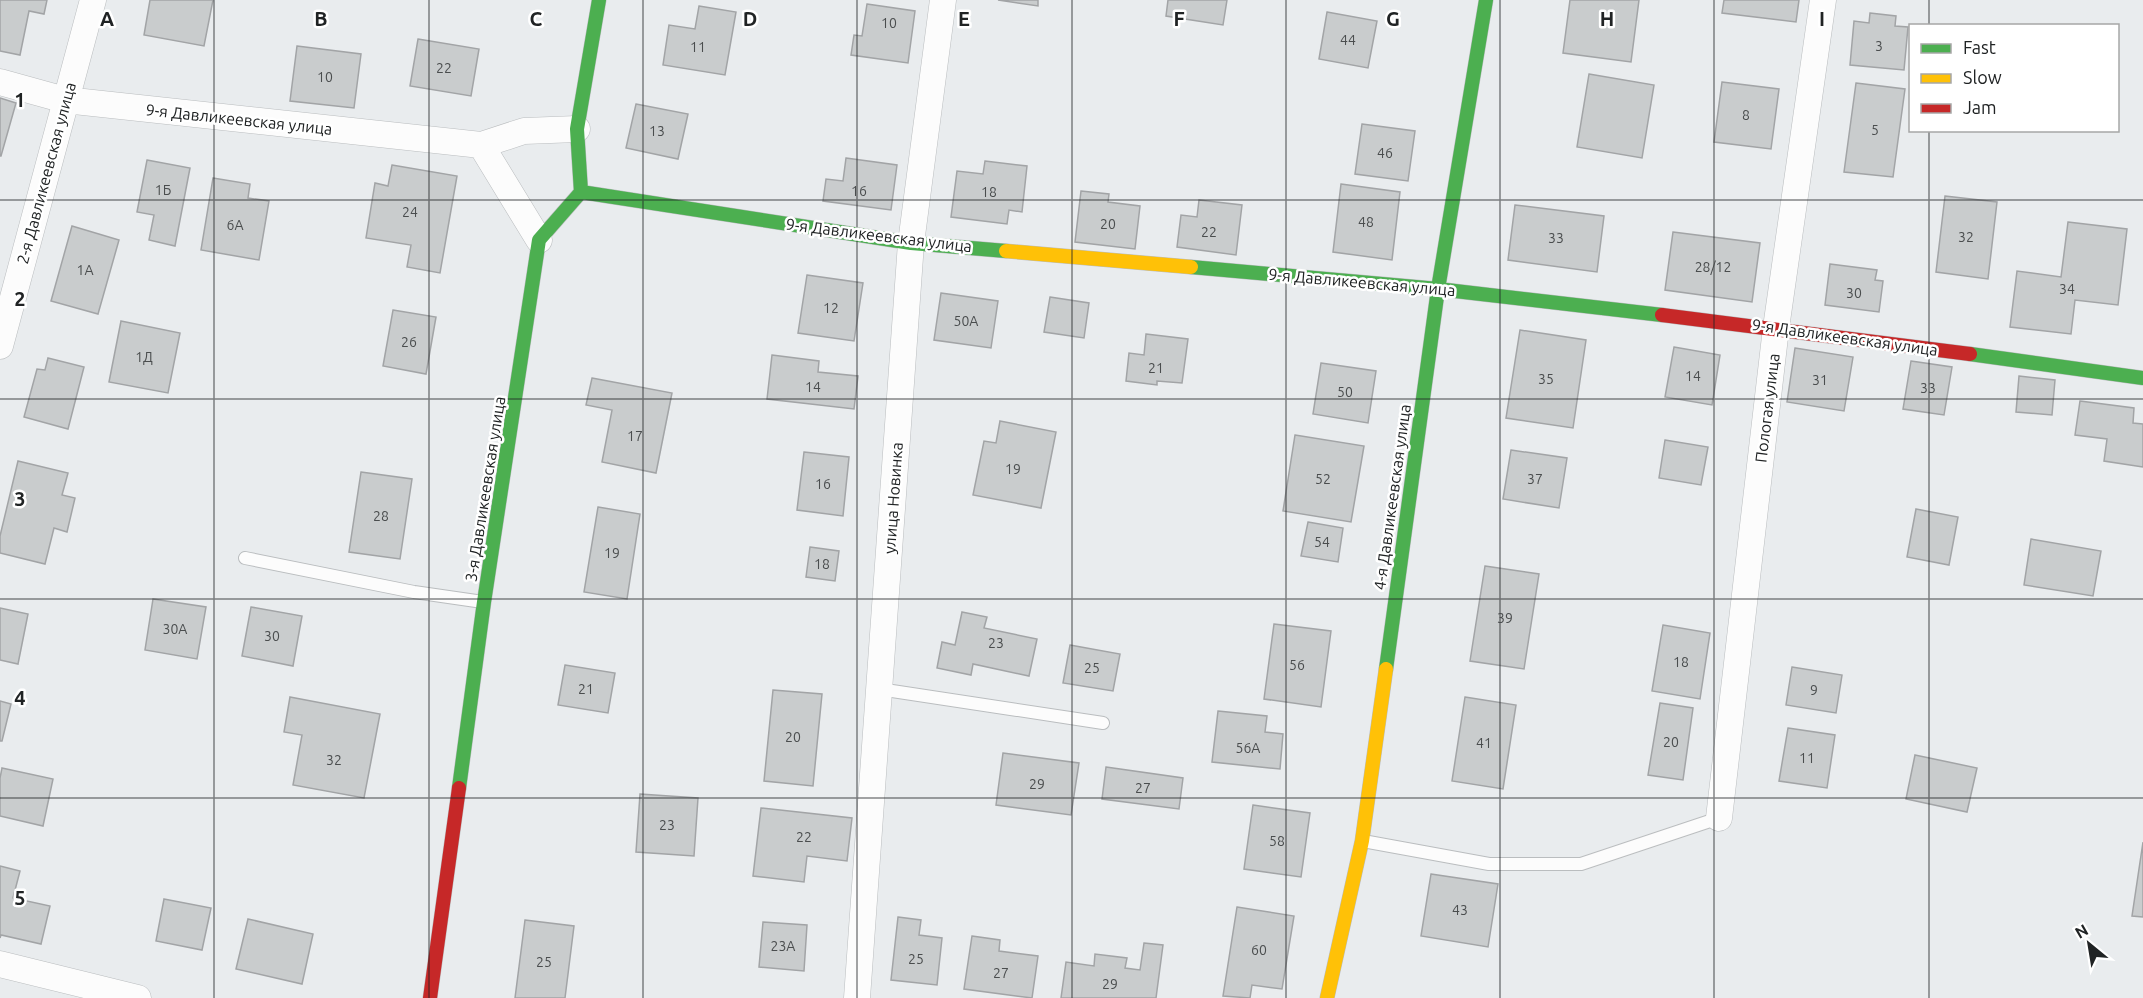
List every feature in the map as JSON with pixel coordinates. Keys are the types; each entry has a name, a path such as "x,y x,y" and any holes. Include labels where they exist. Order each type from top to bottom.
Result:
{"street":[{"name":"2-я Давликеевская улица","path":"0,346 93,0"},
{"path":"481,145 539,240 582,192 577,129 600,0"},
{"name":"улица Новинка","path":"857,998 911,243 944,0"},
{"name":"Пологая улица","path":"1719,818 1776,328 1822,0"},
{"name":"4-я Давликеевская улица","path":"1327,998 1362,841 1438,289 1483,1"},
{"name":"9-я Давликеевская улица","path":"0,82 65,100 481,145 524,131 577,129"},
{"name":"9-я Давликеевская улица","path":"582,192 911,243 1438,289 1776,328 2143,378"},
{"name":"3-я Давликеевская улица","path":"430,998 484,602 539,240"},
{"path":"0,964 138,998"}],"lane":[{"path":"245,558 414,592 484,602"},
{"path":"879,689 1103,723"},
{"path":"1362,841 1489,864 1581,864 1719,818"}],"building":[{"path":"0,0 47,0 44,14 29,11 20,55 0,51"},
{"path":"150,0 213,0 204,46 144,35"},
{"path":"998,0 1038,0 1038,6"},
{"path":"1168,0 1227,0 1223,25 1166,16"},
{"path":"1570,0 1639,0 1631,62 1563,53"},
{"path":"1724,0 1799,0 1796,22 1722,13"},
{"path":"867,4 915,11 908,63 851,55 854,35 862,36"},
{"path":"699,6 736,12 725,75 663,65 669,25 695,29"},
{"path":"1327,12 1377,21 1368,68 1319,59"},
{"path":"1870,13 1896,16 1895,26 1908,27 1904,70 1850,65 1854,21 1869,23"},
{"path":"418,39 479,49 471,96 410,86"},
{"path":"297,46 361,54 354,108 290,101"},
{"path":"1589,74 1654,85 1642,158 1577,147"},
{"path":"1722,82 1779,89 1771,149 1714,142"},
{"path":"1856,83 1905,89 1893,177 1844,172"},
{"path":"0,98 16,103 1,156 0,156"},
{"path":"636,104 688,114 678,159 626,148"},
{"path":"1362,124 1415,131 1408,181 1355,174"},
{"path":"846,158 897,165 891,210 823,201 826,179 843,181"},
{"path":"147,160 190,168 175,246 149,240 154,215 137,212"},
{"path":"985,161 1027,166 1022,212 1009,210 1007,224 951,217 957,171 983,174"},
{"path":"392,165 457,176 440,273 407,267 411,245 366,238 375,183 388,186"},
{"path":"213,178 250,184 248,198 269,201 259,260 201,250"},
{"path":"1341,184 1400,192 1392,260 1333,252"},
{"path":"1081,191 1109,194 1108,202 1140,206 1135,249 1075,242"},
{"path":"1945,196 1997,202 1988,279 1936,272"},
{"path":"1199,200 1242,205 1236,255 1177,247 1181,215 1197,217"},
{"path":"1515,205 1604,216 1597,272 1508,260"},
{"path":"2068,222 2127,229 2118,305 2075,300 2071,334 2010,327 2017,271 2061,277"},
{"path":"72,226 119,240 98,314 51,301"},
{"path":"1673,232 1760,243 1752,302 1665,290"},
{"path":"1830,264 1877,270 1875,280 1883,281 1879,312 1825,305"},
{"path":"807,275 863,283 854,341 798,333"},
{"path":"941,293 998,301 991,348 934,340"},
{"path":"1050,297 1089,303 1084,338 1044,332"},
{"path":"393,310 436,317 426,374 383,366"},
{"path":"121,321 180,333 168,393 109,382"},
{"path":"1520,330 1586,340 1573,428 1506,418"},
{"path":"1146,334 1188,339 1182,383 1157,381 1157,385 1126,381 1129,353 1144,355"},
{"path":"1674,347 1720,355 1712,405 1665,397"},
{"path":"1795,348 1853,357 1844,411 1787,402"},
{"path":"772,355 819,361 818,372 858,376 854,409 767,399"},
{"path":"48,358 84,367 68,429 24,417 37,369 45,370"},
{"path":"1911,361 1952,367 1944,415 1903,409"},
{"path":"1321,363 1376,371 1368,423 1313,414"},
{"path":"2019,376 2055,380 2052,415 2016,412"},
{"path":"592,378 672,393 656,473 602,462 612,410 586,405"},
{"path":"2080,401 2134,408 2133,423 2143,424 2143,467 2104,461 2107,439 2075,435"},
{"path":"1000,421 1056,432 1041,508 973,495 984,441 996,443"},
{"path":"1295,435 1364,446 1351,522 1283,511"},
{"path":"1665,440 1708,447 1701,485 1659,478"},
{"path":"1511,450 1567,458 1559,508 1503,499"},
{"path":"804,452 849,457 843,516 797,510"},
{"path":"18,461 68,473 62,495 75,498 67,532 54,528 45,564 0,553 0,536"},
{"path":"361,472 412,479 400,559 349,552"},
{"path":"598,507 640,514 627,599 584,592"},
{"path":"1916,509 1958,517 1949,565 1907,557"},
{"path":"1308,522 1343,528 1338,562 1301,556"},
{"path":"2031,539 2101,551 2093,596 2024,585"},
{"path":"810,547 839,551 835,581 806,577"},
{"path":"1485,566 1539,574 1524,669 1470,661"},
{"path":"153,599 206,607 197,659 145,650"},
{"path":"251,607 302,616 293,666 242,656"},
{"path":"0,608 28,614 18,664 0,660"},
{"path":"962,612 987,617 984,628 1037,639 1029,676 973,664 971,675 937,668 942,642 955,645"},
{"path":"1274,624 1331,631 1321,707 1264,699"},
{"path":"1663,625 1710,633 1700,699 1652,691"},
{"path":"1070,645 1120,654 1113,691 1063,683"},
{"path":"565,665 615,673 608,713 558,705"},
{"path":"1792,667 1842,675 1836,713 1786,705"},
{"path":"773,690 822,694 813,786 764,781"},
{"path":"290,697 380,714 364,798 293,785 302,735 284,732"},
{"path":"1465,697 1516,705 1503,789 1452,781"},
{"path":"0,701 11,704 2,741 0,741"},
{"path":"1660,703 1693,708 1683,780 1648,775"},
{"path":"1218,711 1267,716 1265,732 1283,734 1280,769 1212,762"},
{"path":"1788,728 1835,735 1827,788 1779,781"},
{"path":"1003,753 1079,763 1071,815 996,805"},
{"path":"1915,755 1977,768 1967,812 1906,799"},
{"path":"1106,767 1183,778 1179,809 1102,799"},
{"path":"2,768 53,779 43,826 0,816"},
{"path":"640,794 698,798 694,856 636,852"},
{"path":"1253,805 1310,813 1301,877 1244,869"},
{"path":"761,808 852,818 847,861 807,856 804,882 753,876"},
{"path":"2143,842 2143,917 2132,916"},
{"path":"0,866 20,871 13,898 50,906 41,944 1,935 0,938"},
{"path":"1431,874 1498,884 1488,947 1421,936"},
{"path":"164,899 211,908 202,950 156,941"},
{"path":"1237,907 1294,916 1282,989 1252,985 1250,998 1223,996"},
{"path":"898,917 921,920 919,935 942,938 937,985 891,980"},
{"path":"248,919 313,934 302,984 236,969"},
{"path":"525,920 574,926 565,998 515,998"},
{"path":"763,922 807,925 804,971 759,967"},
{"path":"972,936 1000,940 999,951 1038,956 1032,998 964,989"},
{"path":"1144,943 1163,945 1156,998 1061,998 1066,962 1094,966 1095,954 1127,958 1125,968 1140,970"}],"traffic: fast":[{"path":"459,788 484,602 539,240 581,192 577,129 599,0"},
{"path":"1386,669 1438,289 1486,0"},
{"path":"581,192 911,243 1006,251"},
{"path":"1191,267 1438,289 1662,315"},
{"path":"1970,354 2143,378"}],"traffic: slow":[{"path":"1006,251 1191,267"},
{"path":"1327,998 1362,841 1386,669"}],"traffic: jam":[{"path":"1662,315 1970,354"},
{"path":"430,998 459,788"}]}
